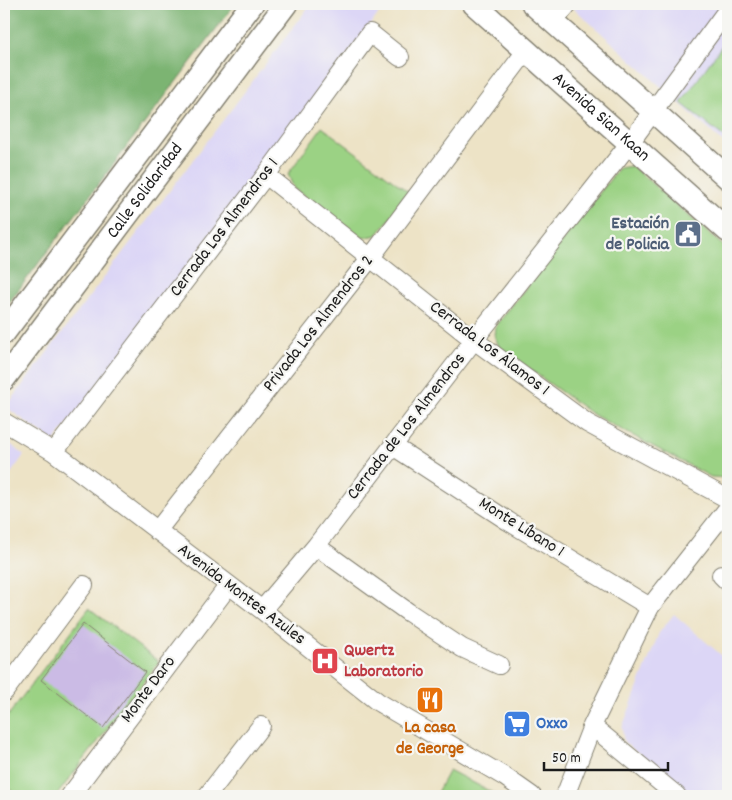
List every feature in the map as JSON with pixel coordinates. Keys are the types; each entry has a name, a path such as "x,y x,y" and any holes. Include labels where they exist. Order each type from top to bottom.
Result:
{"main road":[{"name":"Calle Solidaridad","path":"4,334 252,4"},
{"name":"Calle Solidaridad","path":"4,379 286,4"},
{"name":"Avenida Sian Kaan","path":"474,4 728,231"},
{"path":"533,4 728,178"}],"street":[{"path":"553,22 568,4"},
{"name":"Cerrada de Los Almendros","path":"262,610 316,546 474,340 629,144 728,9"},
{"name":"Cerrada Los Almendros 1","path":"54,452 266,175 370,33 400,57"},
{"name":"Privada Los Almendros 2","path":"157,531 371,257 526,51"},
{"name":"Cerrada Los Álamos 1","path":"266,175 474,340 587,422 728,499"},
{"name":"Avenida Montes Azules","path":"4,422 54,452 262,610 378,702 532,796"},
{"name":"Monte Líbano 1","path":"393,446 508,521 650,607"},
{"path":"565,796 592,726 650,607 728,508"},
{"path":"316,546 462,648 499,665"},
{"path":"4,692 84,585"},
{"name":"Monte Daro","path":"70,796 229,585"},
{"path":"207,796 261,726"},
{"path":"592,726 677,796"}],"shaded area":[{"path":"311,4 386,4 54,442 6,407"},
{"path":"569,4 728,4 728,147"},
{"path":"4,439 24,455 4,483"},
{"path":"674,614 728,661 728,796 693,796 624,742 622,728 659,633"}],"green space":[{"path":"4,4 235,4 4,309"},
{"path":"728,37 728,140 681,103"},
{"path":"322,127 410,193 377,235 363,238 294,189 288,174"},
{"path":"632,166 728,250 728,478 711,477 592,414 499,347 495,336 496,326 619,168"},
{"path":"89,608 159,662 56,796 18,796 4,785 4,721"},
{"path":"449,770 493,793 499,796 435,796"}],"building":[{"path":"83,624 145,672 103,728 41,680"}],"place":[{"name":"Estación de Policia","path":"688,234"},
{"name":"Qwertz Laboratorio","path":"325,661"},
{"name":"La casa de George","path":"430,700"},
{"name":"Oxxo","path":"517,724"}]}
